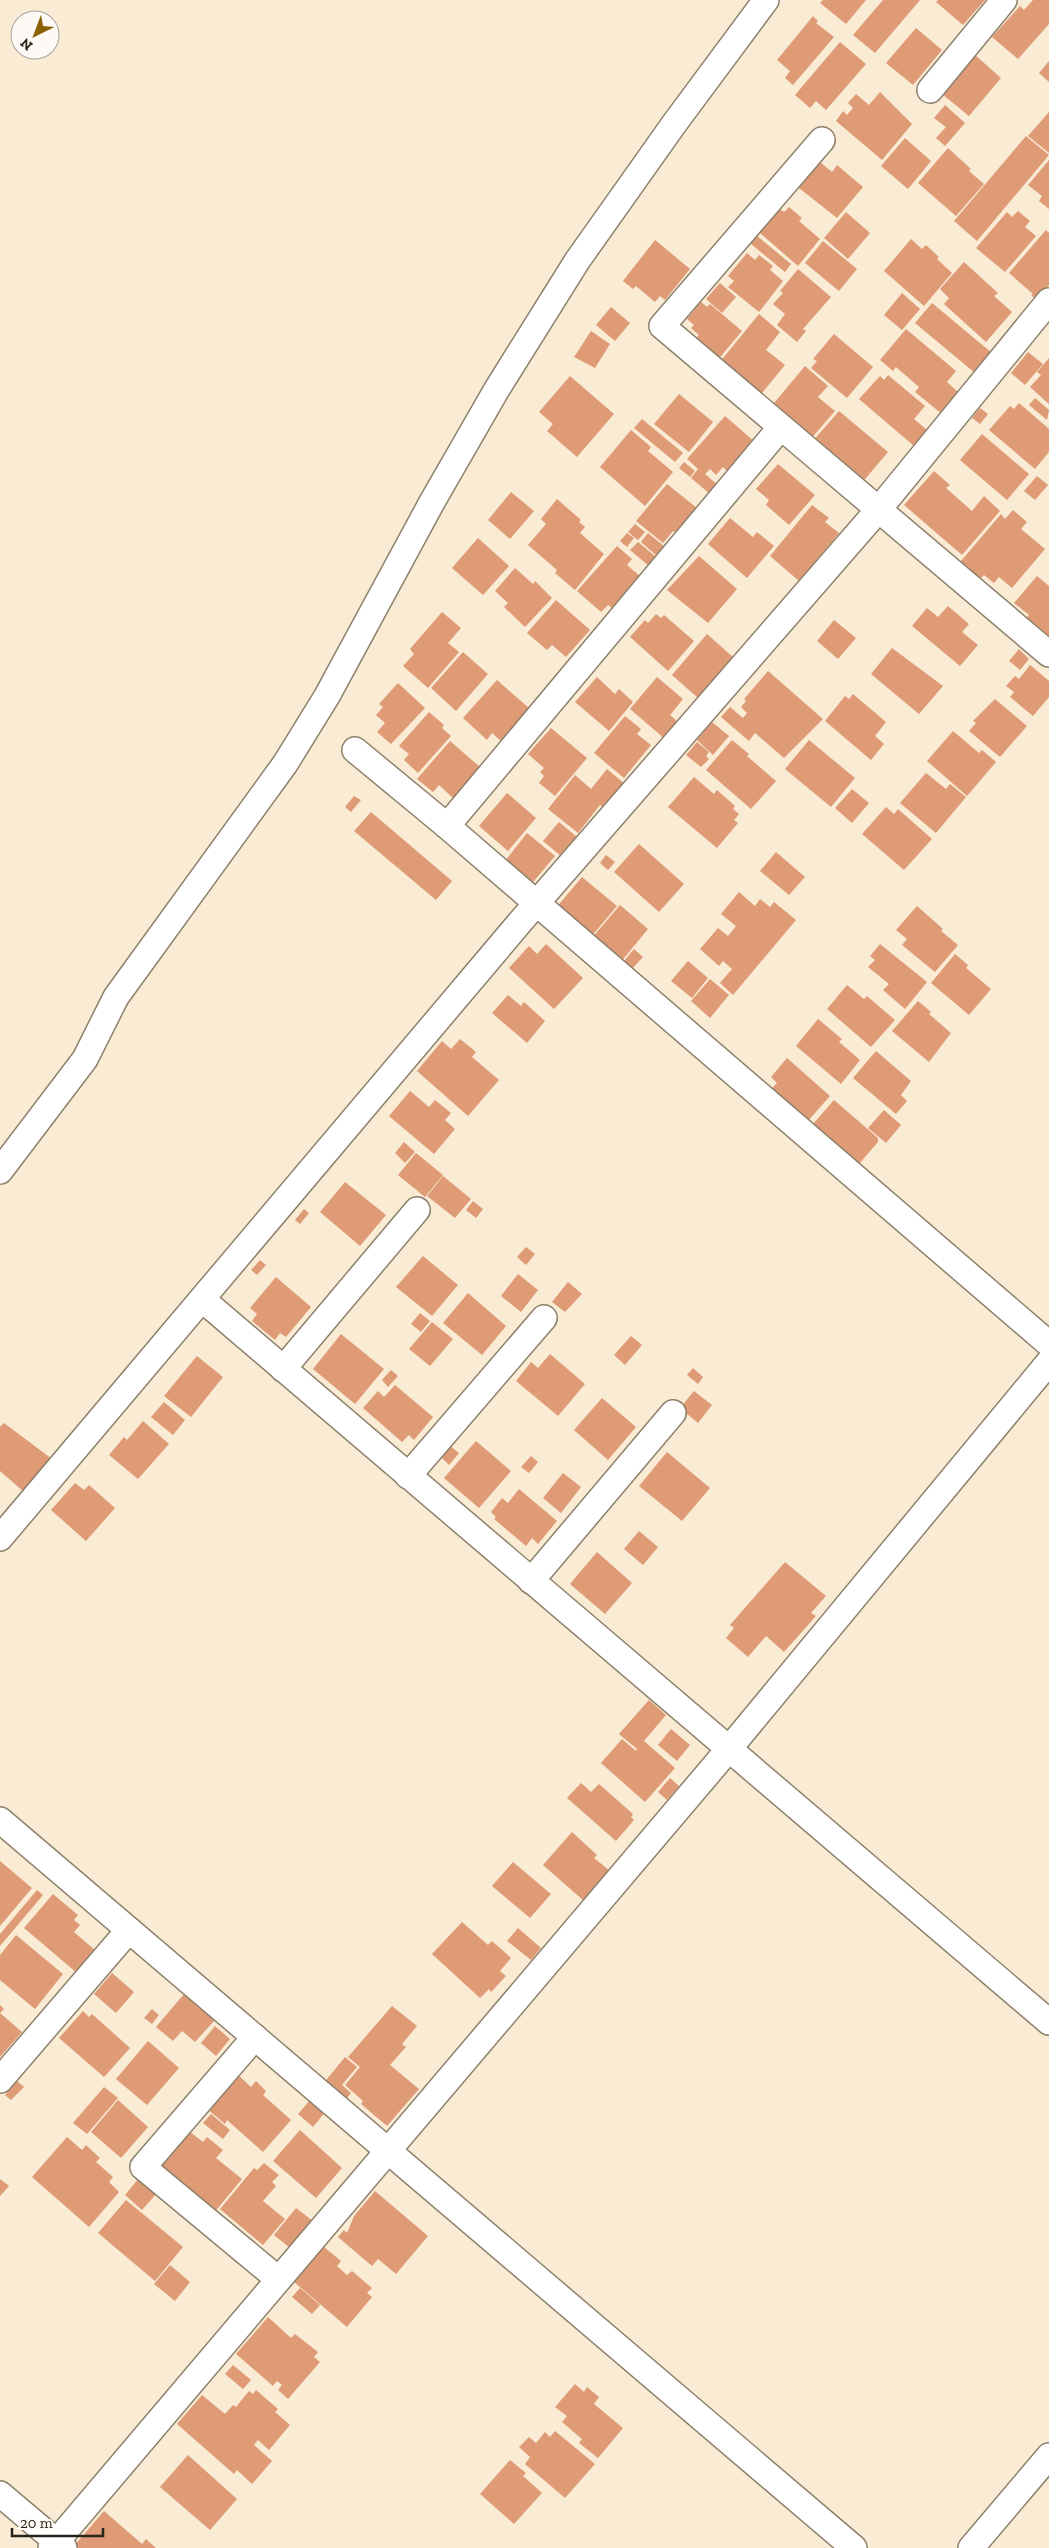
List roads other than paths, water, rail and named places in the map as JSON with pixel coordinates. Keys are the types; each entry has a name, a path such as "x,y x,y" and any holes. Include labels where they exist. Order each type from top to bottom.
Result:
{"street":[{"path":"0,1171 85,1059 116,997 285,764 327,696 432,502 517,357 577,261 674,124 766,0"},
{"path":"930,90 1004,0"},
{"path":"822,140 662,326 1049,654"},
{"path":"0,1538 537,904 879,510 1049,301"},
{"path":"447,826 782,427"},
{"path":"355,750 447,826 1049,1344"},
{"path":"283,1369 417,1210"},
{"path":"203,1300 1049,2022"},
{"path":"408,1476 544,1318"},
{"path":"0,2494 57,2546 278,2280 728,1750 1049,1362"},
{"path":"531,1581 673,1413"},
{"path":"0,1820 854,2548"},
{"path":"0,2080 129,1930"},
{"path":"255,2037 143,2167 278,2280"},
{"path":"971,2548 1049,2456"}]}
